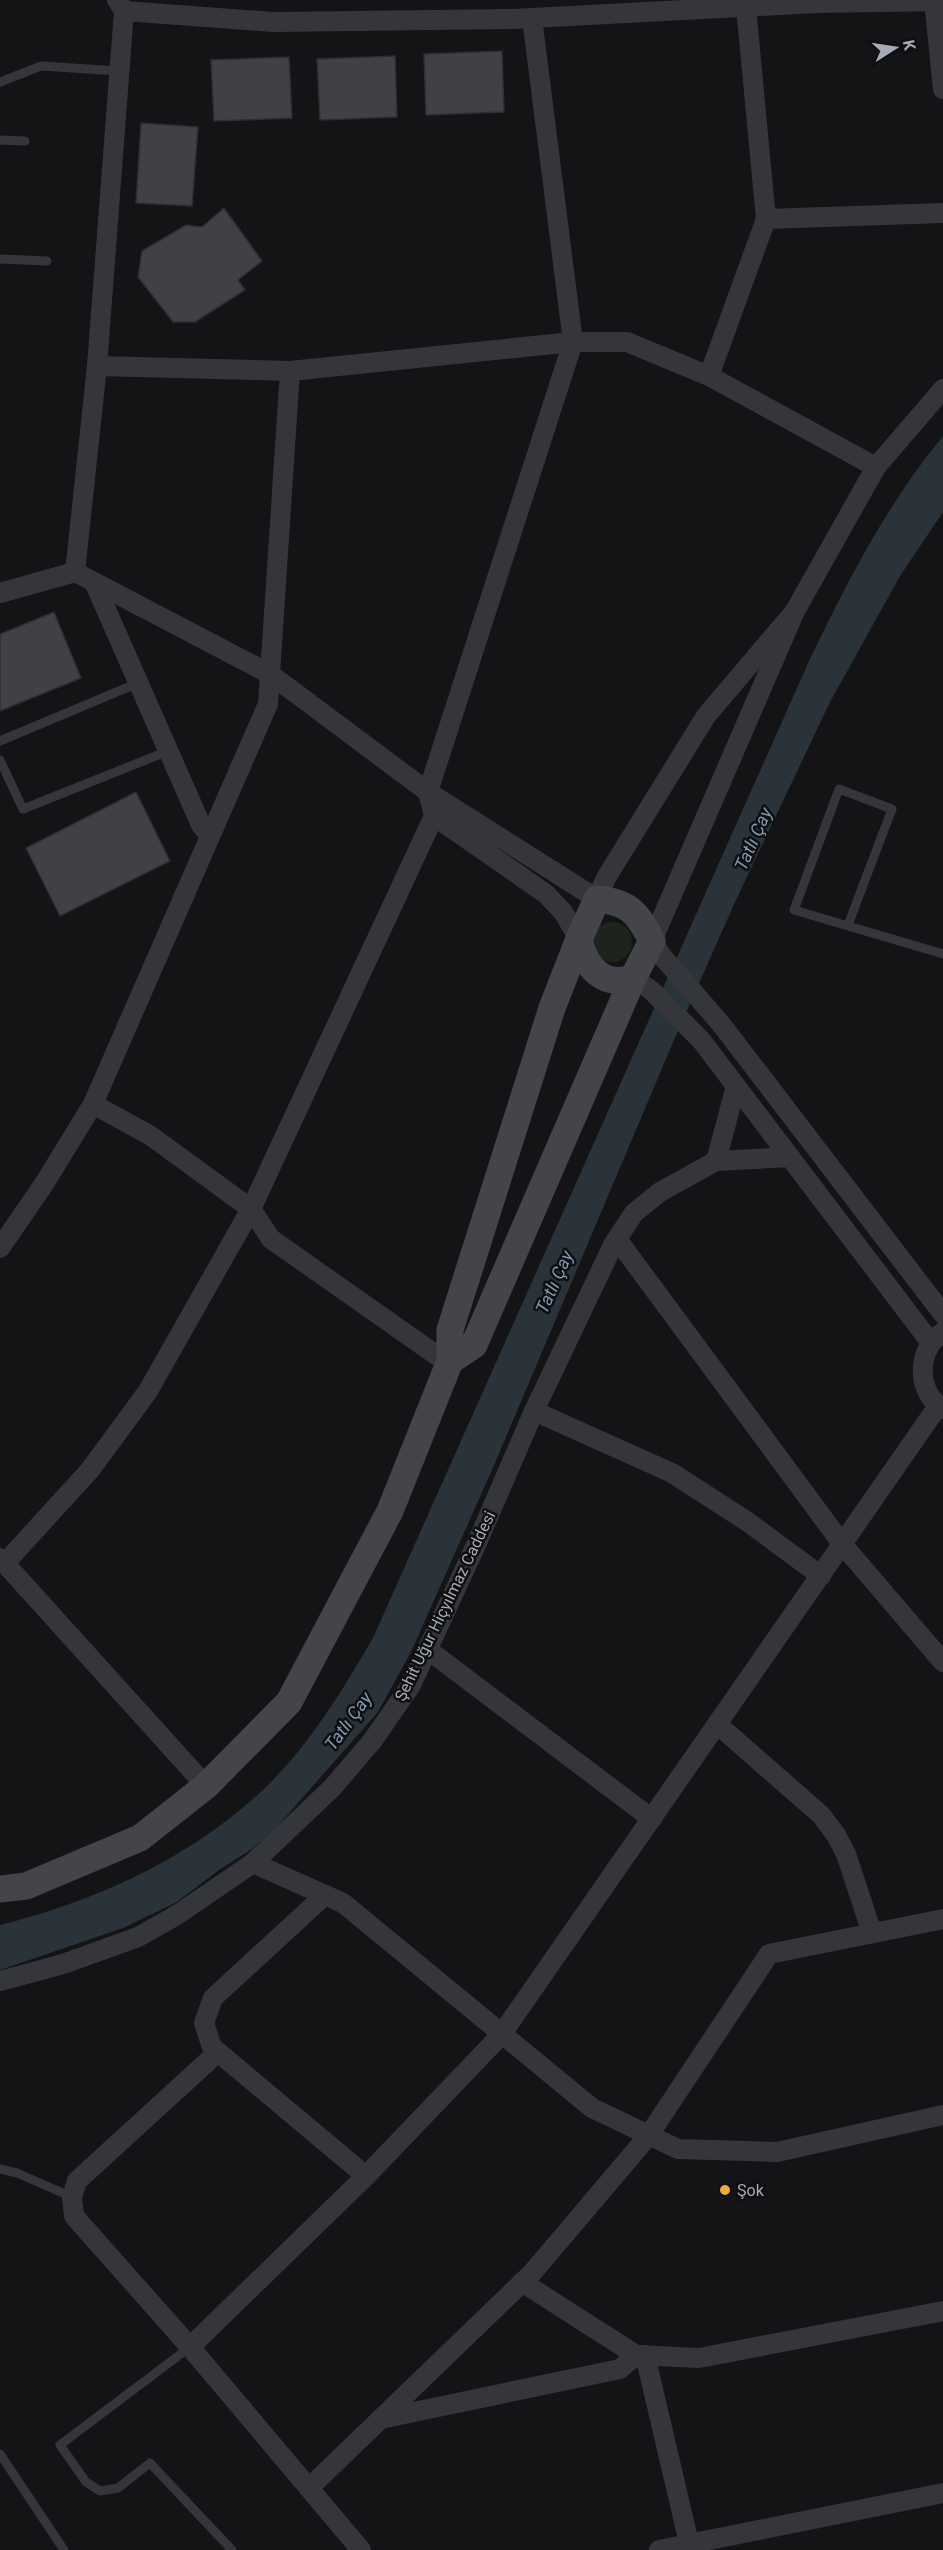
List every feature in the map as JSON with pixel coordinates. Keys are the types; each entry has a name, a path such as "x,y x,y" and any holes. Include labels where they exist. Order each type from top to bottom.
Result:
{"street":[{"path":"75,572 97,366 119,71 120,5 274,22 532,18 565,8 721,4 746,7 871,1 938,1 943,89"},
{"path":"709,376 766,219 746,7"},
{"path":"190,2347 366,2176 501,2035 940,1408 928,1393 923,1378 923,1362 937,1337 790,1157 690,1029 639,983 613,982 590,966 581,950 579,939 563,912 546,894 435,816 428,792 573,342 532,18"},
{"path":"766,219 943,213"},
{"path":"97,366 290,371 573,342 627,342 709,376 876,466"},
{"path":"0,1248 44,1184 93,1104 268,704 290,371"},
{"path":"450,1363 474,1345 656,948 795,611 876,466 943,389"},
{"path":"0,594 75,572 270,674 428,792 597,899 612,901 634,912 656,948 705,1005 943,1314"},
{"path":"94,582 201,825 210,836"},
{"path":"0,1889 26,1886 140,1838 206,1786 289,1702 390,1511 450,1363 450,1330 552,1008 606,878 705,716 795,611"},
{"path":"206,1786 2,1561 90,1470 148,1391 251,1209 435,816"},
{"path":"736,1086 716,1161 790,1157"},
{"path":"93,1104 151,1136 251,1209 271,1239 450,1363"},
{"name":"Şehit Uğur Hiçyılmaz Caddesi","path":"0,1981 63,1964 138,1937 209,1895 253,1863 332,1788 373,1740 411,1685 476,1545 534,1411 617,1239 634,1213 652,1199 716,1161"},
{"path":"617,1239 843,1545 943,1662"},
{"path":"534,1411 672,1473 748,1522 821,1576"},
{"path":"427,1649 651,1819"},
{"path":"717,1724 821,1815 836,1835 846,1854 872,1933"},
{"path":"253,1863 343,1903 592,2108 678,2149 777,2152 943,2115"},
{"path":"325,1895 213,1998 204,2023 212,2047 366,2176"},
{"path":"309,2488 522,2282 649,2135 769,1954 943,1919"},
{"path":"218,2052 77,2181 72,2197 74,2216 190,2347 309,2488 353,2547"},
{"path":"522,2282 640,2355 699,2358 943,2311"},
{"path":"380,2420 620,2369 640,2355"},
{"path":"640,2355 689,2543"},
{"path":"659,2550 943,2493"}],"lane":[{"path":"0,82 41,66 119,71"},
{"path":"0,140 25,141"},
{"path":"0,259 47,261"},
{"path":"0,741 138,683"},
{"path":"0,760 23,808 168,751"},
{"path":"848,925 892,808 839,789 794,910 943,954"},
{"path":"0,2169 17,2173 72,2197"},
{"path":"190,2347 60,2445 86,2482 100,2491 118,2488 150,2463 232,2550"},
{"path":"0,2454 64,2550"}],"shaded area":[{"path":"612,922 626,928 632,942 626,956 612,962 598,956 592,942 598,928"}],"water":[{"name":"Tatlı Çay","path":"943,436 943,512 900,576 830,702 735,902 674,1040 495,1463 411,1652 378,1712 275,1829 252,1849 219,1870 177,1902 123,1928 0,1970 0,1925 37,1915 110,1889 179,1853 211,1832 242,1809 285,1767 326,1714 350,1676 373,1638 810,659 839,600 886,516"}],"building":[{"path":"502,51 504,112 426,115 424,54"},
{"path":"395,56 397,117 320,120 317,59"},
{"path":"289,57 292,118 214,121 211,60"},
{"path":"141,123 198,127 192,206 136,203"},
{"path":"224,208 262,261 238,280 245,290 195,322 173,322 138,277 142,251 186,225 202,227"},
{"path":"54,612 81,678 0,711 0,634"},
{"path":"136,792 170,861 60,916 26,848"}],"place":[{"name":"Şok","path":"725,2190"}]}
